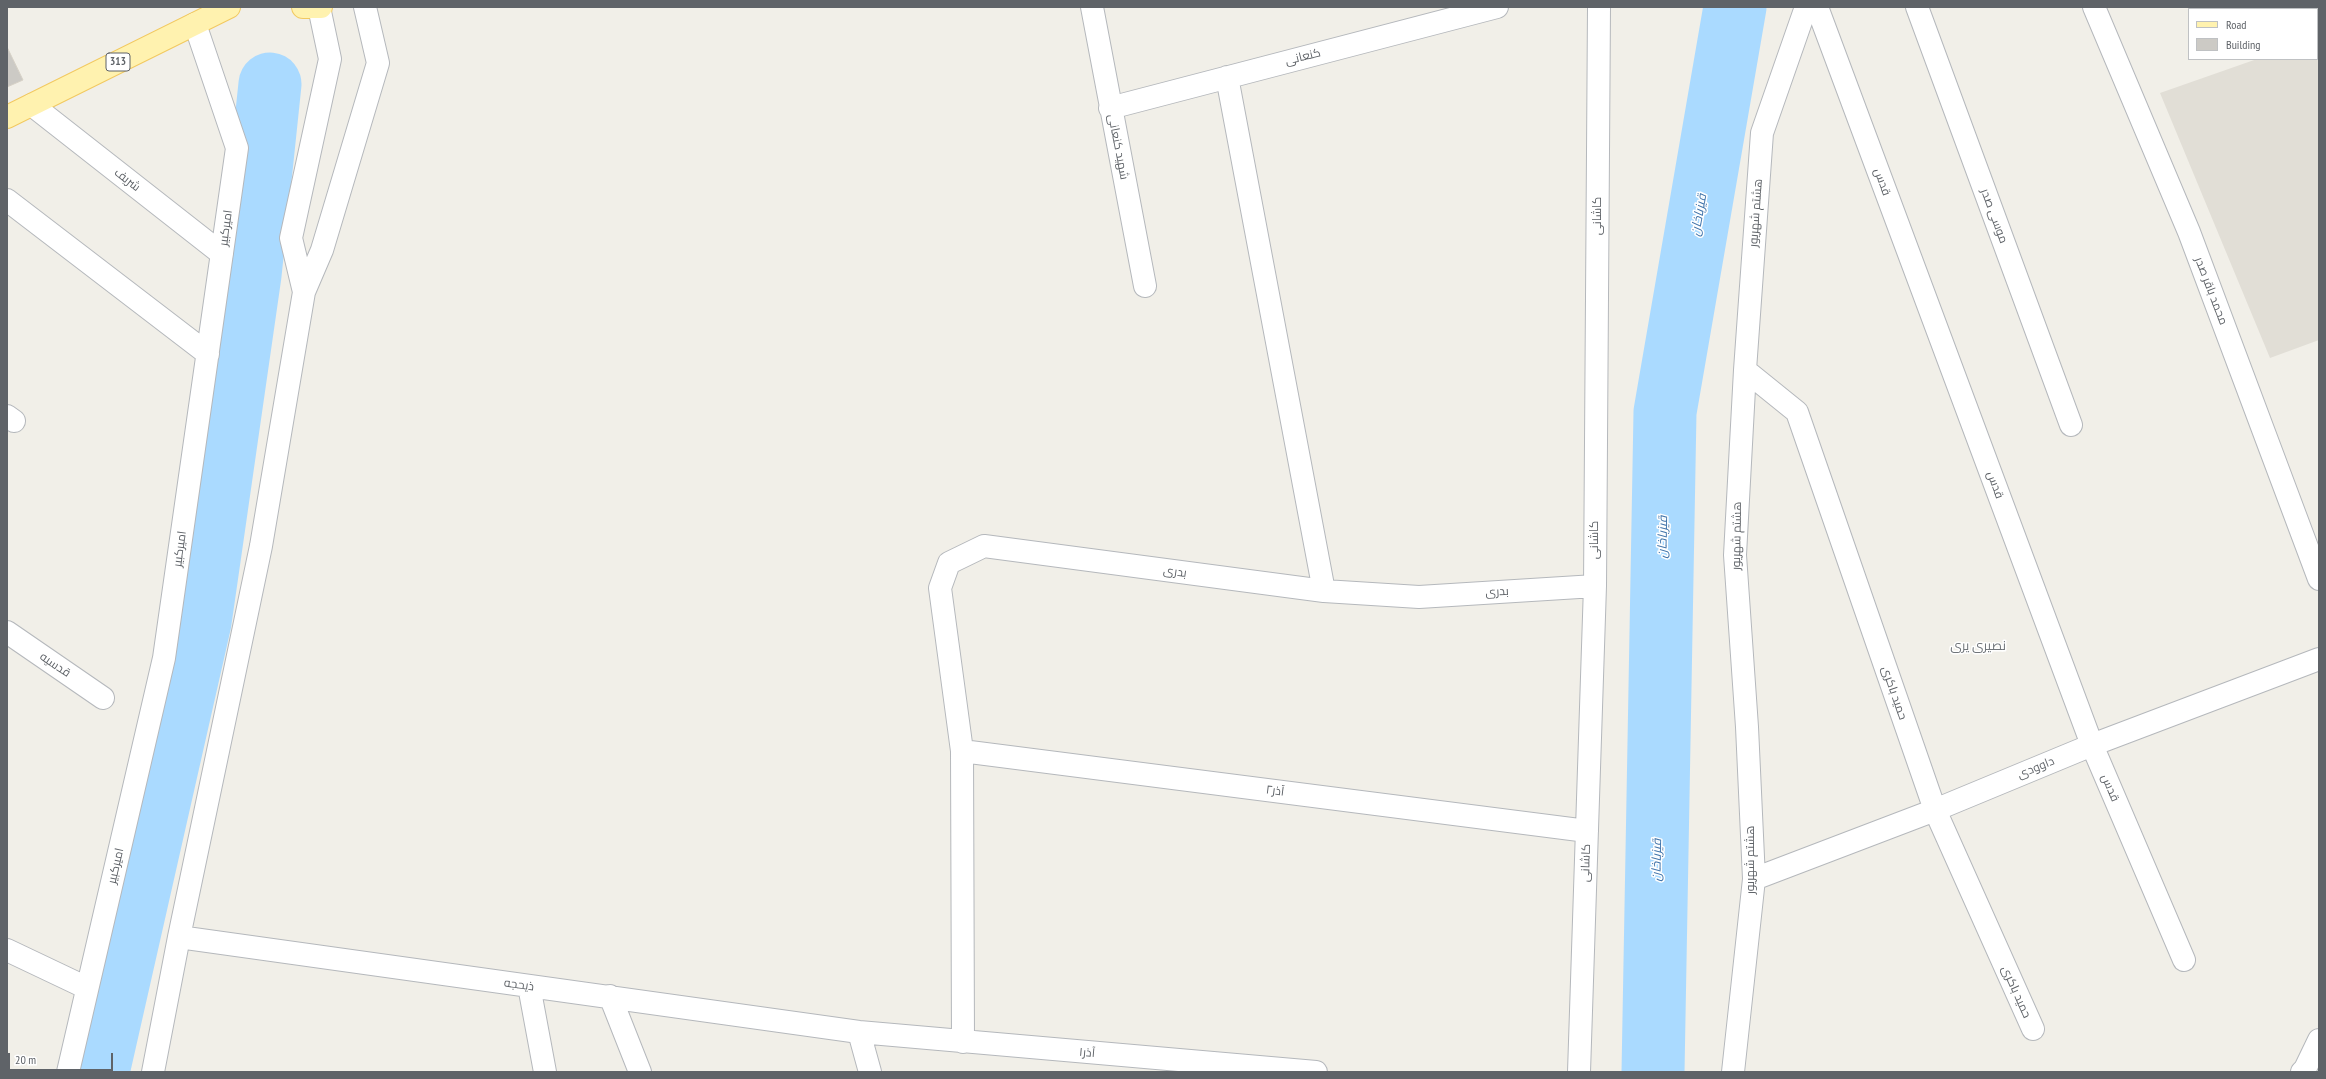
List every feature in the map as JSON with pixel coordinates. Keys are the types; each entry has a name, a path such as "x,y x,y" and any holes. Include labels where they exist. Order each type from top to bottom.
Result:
{"main road":[{"name":"313","path":"7,117 229,7"},
{"path":"303,7 320,7"}],"street":[{"path":"304,292 291,238 330,58 320,7"},
{"path":"153,1072 179,937 261,546 304,292 322,250 378,63 365,7"},
{"name":"شهید کنعانی","path":"1092,7 1145,286"},
{"name":"کنعانی","path":"1110,108 1497,7"},
{"name":"کاشانی","path":"1578,1072 1595,586 1599,7"},
{"name":"هشتم شهریور","path":"1733,1072 1754,879 1747,727 1735,555 1744,370 1762,133 1806,7"},
{"name":"قدس","path":"1817,7 2092,745 2184,960"},
{"name":"موسی صدر","path":"1917,7 2071,425"},
{"name":"محمد باقر صدر","path":"2094,7 2189,232 2319,579"},
{"name":"امیرکبیر","path":"68,1072 164,658 237,148 195,24"},
{"path":"1226,77 1324,592"},
{"name":"شریف","path":"32,105 222,254"},
{"path":"7,200 208,354"},
{"name":"حمید باکری","path":"1744,370 1797,412 1935,810 2033,1029"},
{"name":"بدری","path":"963,1042 962,750 940,588 949,563 984,546 1324,592 1419,597 1595,586"},
{"name":"قدسیه","path":"7,632 103,698"},
{"name":"داوودی","path":"1754,879 1935,810 2092,745 2319,659"},
{"name":"آذر۲","path":"962,750 1587,831"},
{"name":"ذیحجه","path":"179,937 610,996 858,1032"},
{"path":"7,950 87,988"},
{"path":"529,986 545,1072"},
{"path":"610,996 640,1072"},
{"path":"858,1032 870,1072"},
{"name":"آذر۱","path":"858,1032 963,1042 1103,1063 1316,1072"},
{"path":"2302,1072 2305,1069 2319,1040"}],"shaded area":[{"path":"2318,38 2319,340 2270,358 2160,93 2254,60 2318,60"}],"building":[{"path":"7,47 23,80 7,87"}],"waterway":[{"name":"قیزباخان","path":"1653,1072 1665,412 1735,7"},
{"path":"98,1072 200,622 250,275 270,84"}],"district":[{"name":"نصیری یری","path":"1978,646"}]}
